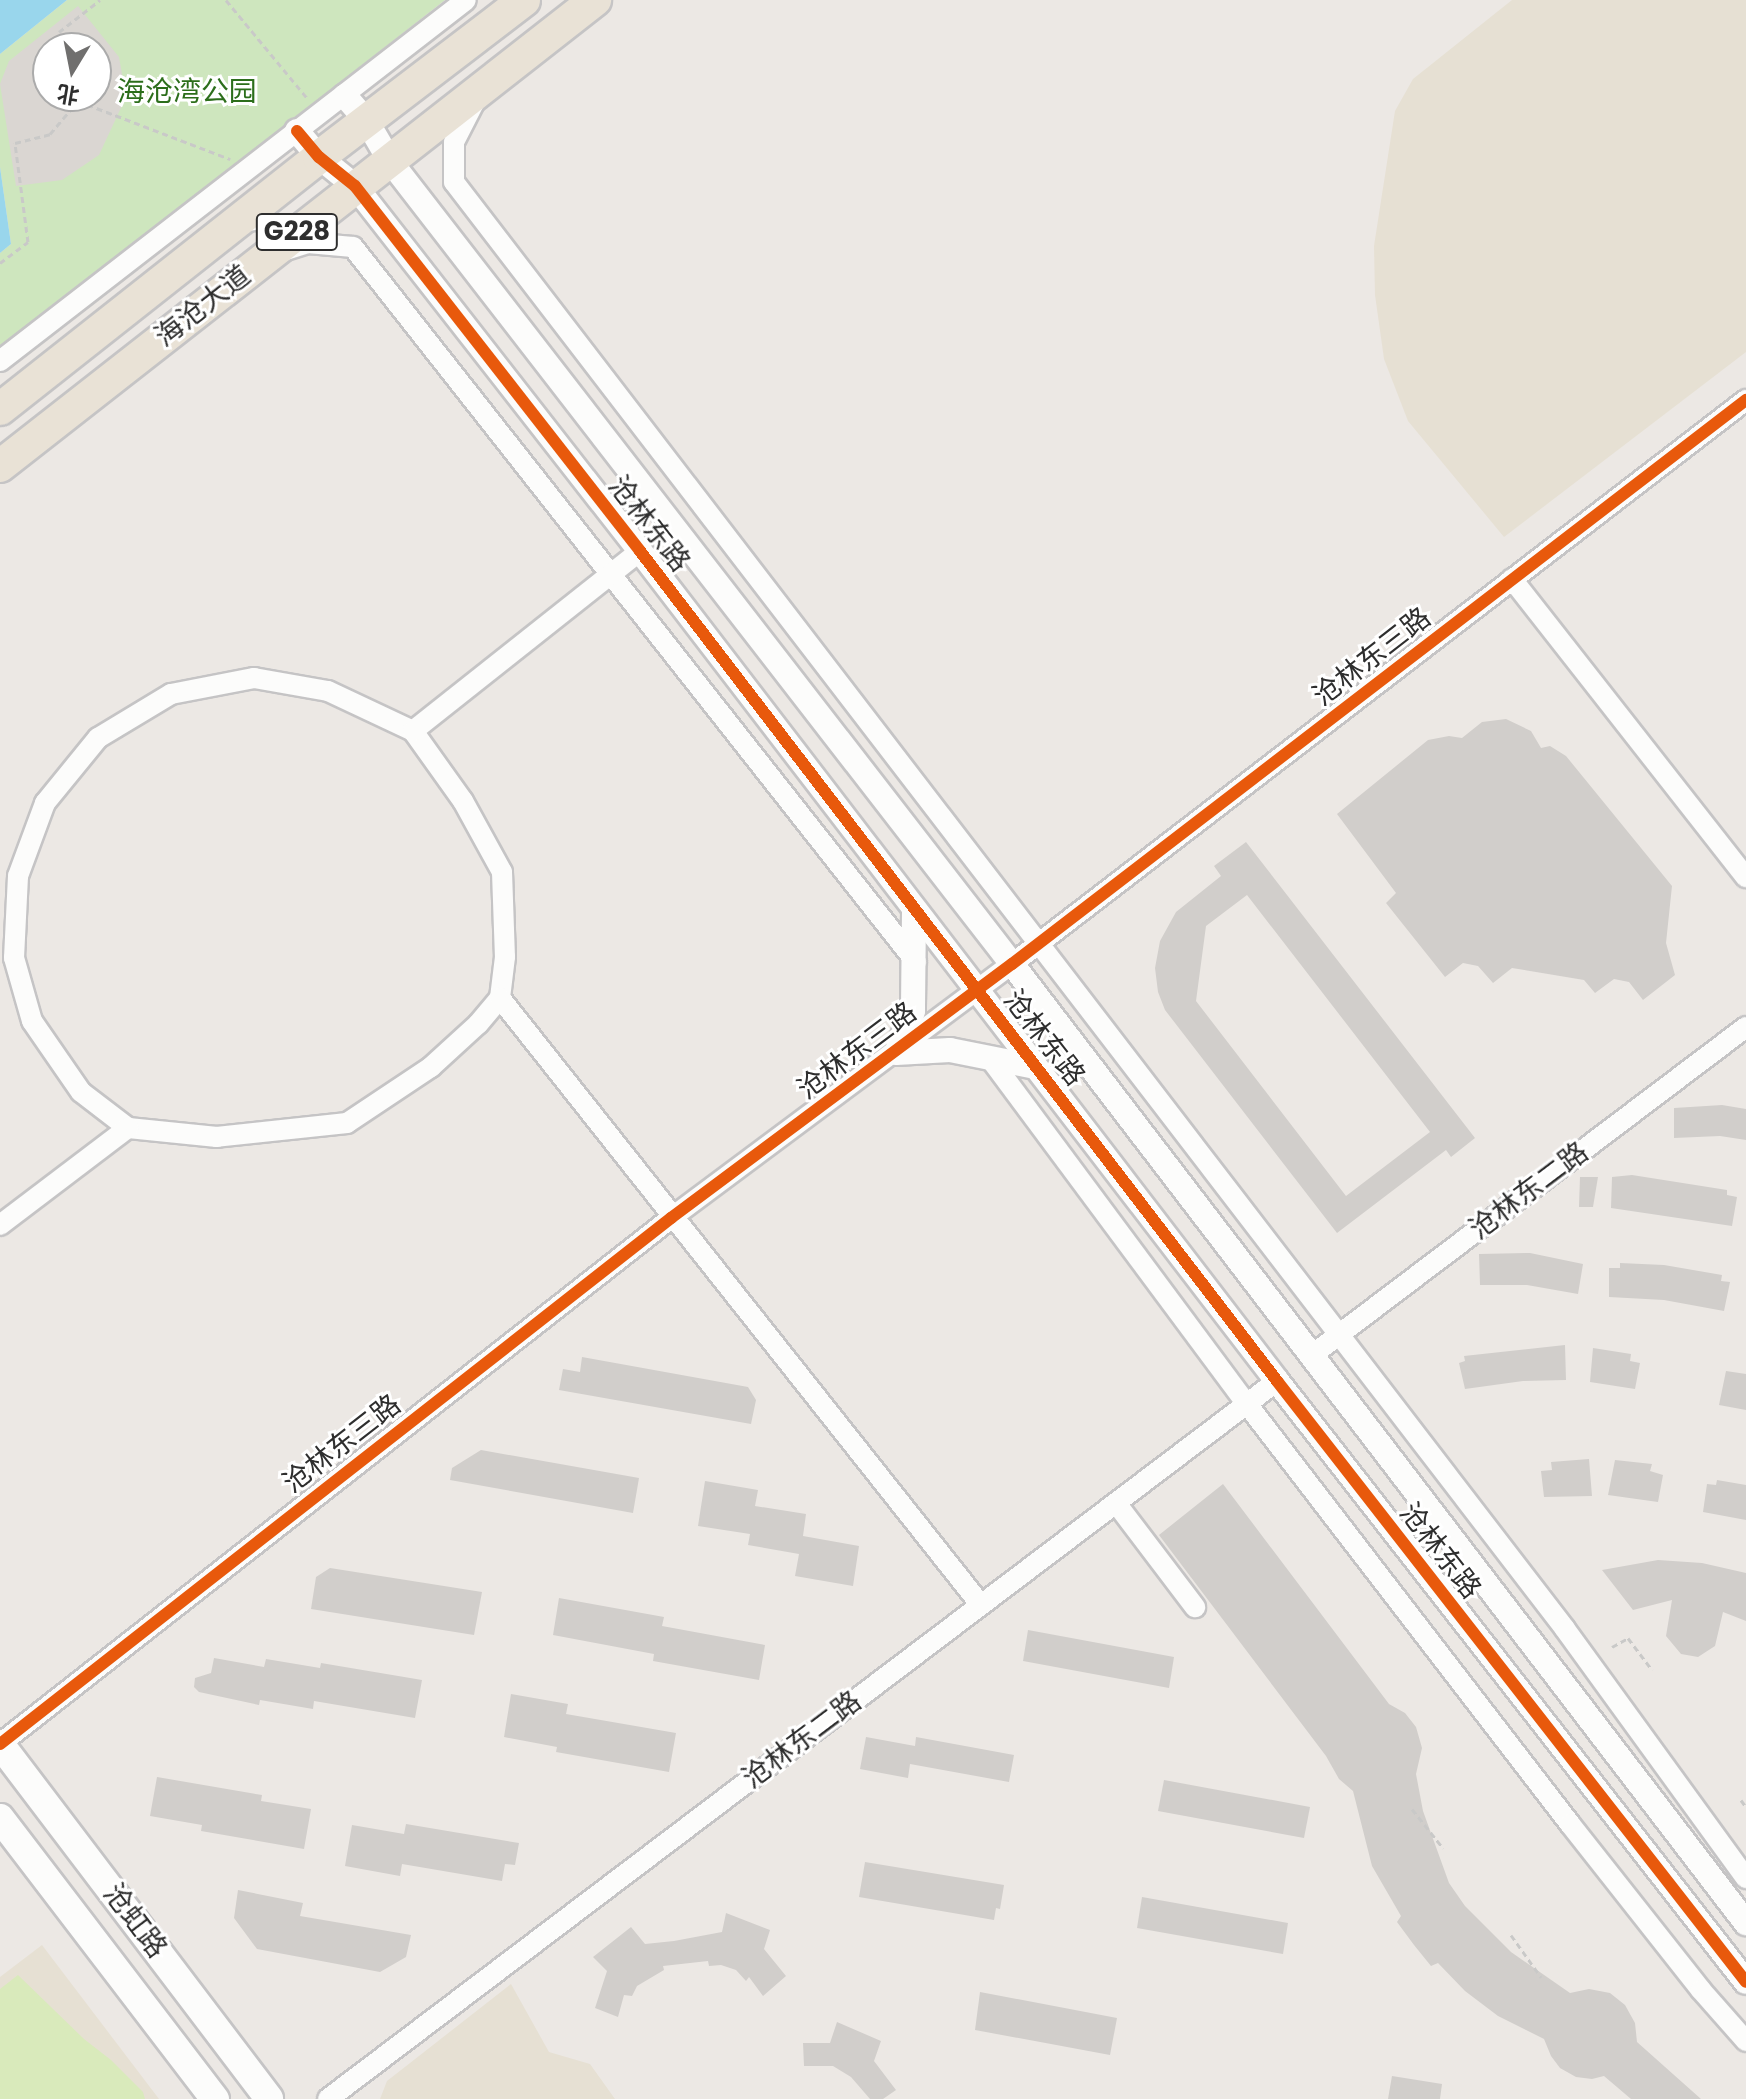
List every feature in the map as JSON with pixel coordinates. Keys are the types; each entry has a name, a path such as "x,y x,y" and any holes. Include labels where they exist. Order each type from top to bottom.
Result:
{"highway":[{"name":"海沧大道","path":"0,409 366,120 524,0"},
{"name":"海沧大道","path":"0,466 595,0"},
{"path":"451,55 449,73 458,87 481,90"}],"main road":[{"name":"沧虹路","path":"0,1744 269,2099"},
{"name":"沧虹路","path":"0,1818 215,2099"}],"street":[{"path":"0,361 466,0"},
{"path":"481,90 454,142 454,182 1565,1629 1746,1878"},
{"name":"沧林东路","path":"345,96 366,120 390,161 1012,964 1746,1923"},
{"name":"沧林东路","path":"297,131 319,157 355,186 640,551 914,912 1277,1381 1746,1982"},
{"path":"236,222 261,219 272,232 267,256 308,243 353,247 916,962"},
{"name":"沧林东三路","path":"0,1744 671,1218 896,1053 1746,400"},
{"path":"413,731 640,551"},
{"path":"1512,579 1746,877"},
{"path":"254,678 328,691 413,731 463,801 502,872 505,957 500,998 478,1024 431,1067 347,1123 217,1137 128,1128 81,1092 32,1021 14,958 18,876 45,803 98,738 171,694 254,678"},
{"path":"914,912 916,962 913,1011 896,1053 950,1050 1035,1067"},
{"path":"500,998 671,1218 981,1605"},
{"name":"沧林东二路","path":"1312,1355 1746,1027"},
{"path":"989,1057 1247,1404 1570,1824 1701,1990 1746,2041"},
{"path":"0,1225 128,1128"},
{"name":"沧林东二路","path":"328,2099 1277,1381"},
{"path":"1116,1503 1195,1607"}],"path":[{"path":"59,32 100,0"},
{"path":"226,0 320,113"},
{"path":"112,111 252,166"},
{"path":"0,263 28,242 15,143 50,134 67,112"},
{"path":"1612,1647 1628,1638 1652,1670"},
{"path":"1741,1800 1746,1807"},
{"path":"1412,1809 1443,1848"},
{"path":"1511,1935 1541,1977"}],"shaded area":[{"path":"1512,0 1746,0 1746,352 1504,537 1408,421 1384,359 1375,295 1374,246 1395,111 1413,79"},
{"path":"78,6 99,32 45,32"},
{"path":"32,43 32,112 112,112 112,48 119,57 126,97 99,155 62,180 16,186 0,84 9,61"},
{"path":"42,1945 159,2099 0,2099 0,1977"},
{"path":"511,1984 549,2052 590,2064 615,2099 380,2099 387,2081"}],"green space":[{"name":"海沧湾公园","path":"67,0 445,0 144,247 0,357 0,253 11,244 0,167 0,54"},
{"path":"18,1975 84,2039 111,2060 143,2092 145,2099 0,2099 0,1989"}],"water":[{"path":"0,0 67,0 0,54"},
{"path":"0,167 11,244 0,253"}],"building":[{"path":"1506,719 1531,731 1541,748 1550,746 1566,756 1672,886 1666,943 1675,975 1643,1000 1629,982 1614,979 1595,993 1584,980 1512,968 1493,983 1478,966 1463,963 1445,977 1386,903 1396,893 1337,814 1428,740 1449,736 1462,738 1482,722"},
{"path":"1246,842 1475,1138 1451,1157 1446,1150 1337,1233 1165,1010 1158,992 1155,968 1160,941 1176,912 1221,876 1214,866","holes":["1247,895 1430,1132 1346,1196 1196,1001 1206,926"]},
{"path":"1722,1105 1746,1109 1746,1140 1720,1136 1674,1138 1674,1108"},
{"path":"1632,1175 1727,1190 1727,1195 1737,1197 1732,1226 1611,1208 1612,1177"},
{"path":"1580,1177 1598,1177 1593,1207 1579,1207"},
{"path":"1530,1253 1583,1264 1578,1294 1527,1285 1480,1285 1479,1254"},
{"path":"1620,1263 1664,1265 1722,1275 1721,1281 1730,1282 1724,1311 1664,1300 1609,1297 1609,1268 1620,1268"},
{"path":"1565,1345 1566,1380 1523,1381 1465,1389 1459,1363 1465,1361 1464,1356"},
{"path":"1593,1348 1631,1354 1630,1361 1640,1363 1635,1389 1590,1382"},
{"path":"582,1357 748,1387 756,1400 751,1424 559,1390 563,1369 580,1372"},
{"path":"1726,1371 1746,1374 1746,1410 1719,1405"},
{"path":"481,1450 639,1478 633,1513 450,1480 452,1468"},
{"path":"1589,1459 1592,1496 1544,1497 1541,1471 1552,1470 1551,1462"},
{"path":"1615,1460 1652,1464 1650,1471 1663,1475 1658,1502 1608,1495"},
{"path":"1717,1480 1746,1485 1746,1520 1703,1512 1707,1484 1716,1485"},
{"path":"705,1481 758,1490 755,1506 806,1514 803,1536 859,1546 853,1586 795,1576 799,1554 748,1545 750,1534 698,1526"},
{"path":"1223,1484 1389,1704 1405,1713 1416,1727 1422,1748 1416,1774 1423,1811 1449,1883 1465,1906 1511,1952 1570,1993 1589,1989 1610,1993 1625,2005 1635,2023 1637,2042 1701,2099 1631,2099 1604,2076 1592,2079 1576,2077 1560,2068 1544,2039 1498,2016 1465,1991 1438,1963 1431,1966 1414,1945 1397,1922 1401,1916 1372,1866 1353,1791 1339,1779 1326,1756 1159,1535"},
{"path":"1658,1560 1702,1563 1746,1573 1746,1621 1723,1612 1715,1646 1698,1657 1681,1654 1666,1636 1672,1600 1633,1610 1602,1570"},
{"path":"330,1568 482,1592 474,1635 311,1609 316,1577"},
{"path":"559,1598 664,1617 662,1626 765,1645 759,1680 653,1661 654,1654 553,1635"},
{"path":"1028,1630 1174,1657 1169,1688 1023,1661"},
{"path":"214,1658 264,1667 266,1659 320,1668 321,1663 422,1680 415,1718 314,1701 313,1709 260,1700 259,1705 199,1692 194,1687 195,1678 211,1673"},
{"path":"511,1694 568,1704 566,1714 676,1733 669,1772 556,1752 557,1747 504,1737"},
{"path":"866,1737 915,1746 916,1737 1014,1755 1009,1782 910,1764 908,1778 860,1769"},
{"path":"157,1777 262,1795 261,1801 311,1809 304,1849 201,1831 202,1825 150,1816"},
{"path":"1164,1780 1310,1807 1304,1838 1158,1811"},
{"path":"406,1824 519,1843 515,1865 505,1864 502,1881 402,1864 400,1876 345,1866 352,1825 404,1834"},
{"path":"865,1862 1004,1885 1000,1909 996,1908 994,1920 859,1897"},
{"path":"238,1890 303,1903 300,1916 411,1935 406,1957 380,1972 257,1949 234,1918"},
{"path":"1142,1897 1288,1923 1283,1954 1137,1928"},
{"path":"726,1913 770,1930 764,1949 786,1976 763,1996 749,1977 746,1981 736,1970 721,1965 709,1966 708,1961 663,1966 664,1970 637,1986 632,1996 624,1995 618,2017 595,2008 607,1971 593,1957 631,1927 645,1944 674,1941 722,1932"},
{"path":"980,1992 1117,2018 1110,2055 975,2030"},
{"path":"837,2022 881,2041 874,2061 896,2090 883,2099 870,2099 851,2077 833,2066 804,2066 803,2043 830,2043"},
{"path":"1392,2076 1442,2084 1440,2099 1388,2099"}],"cycle path":[{"path":"297,131 319,157 355,186 640,551 1277,1381 1746,1982"},
{"path":"0,1744 671,1218 1012,964 1746,400"}]}
